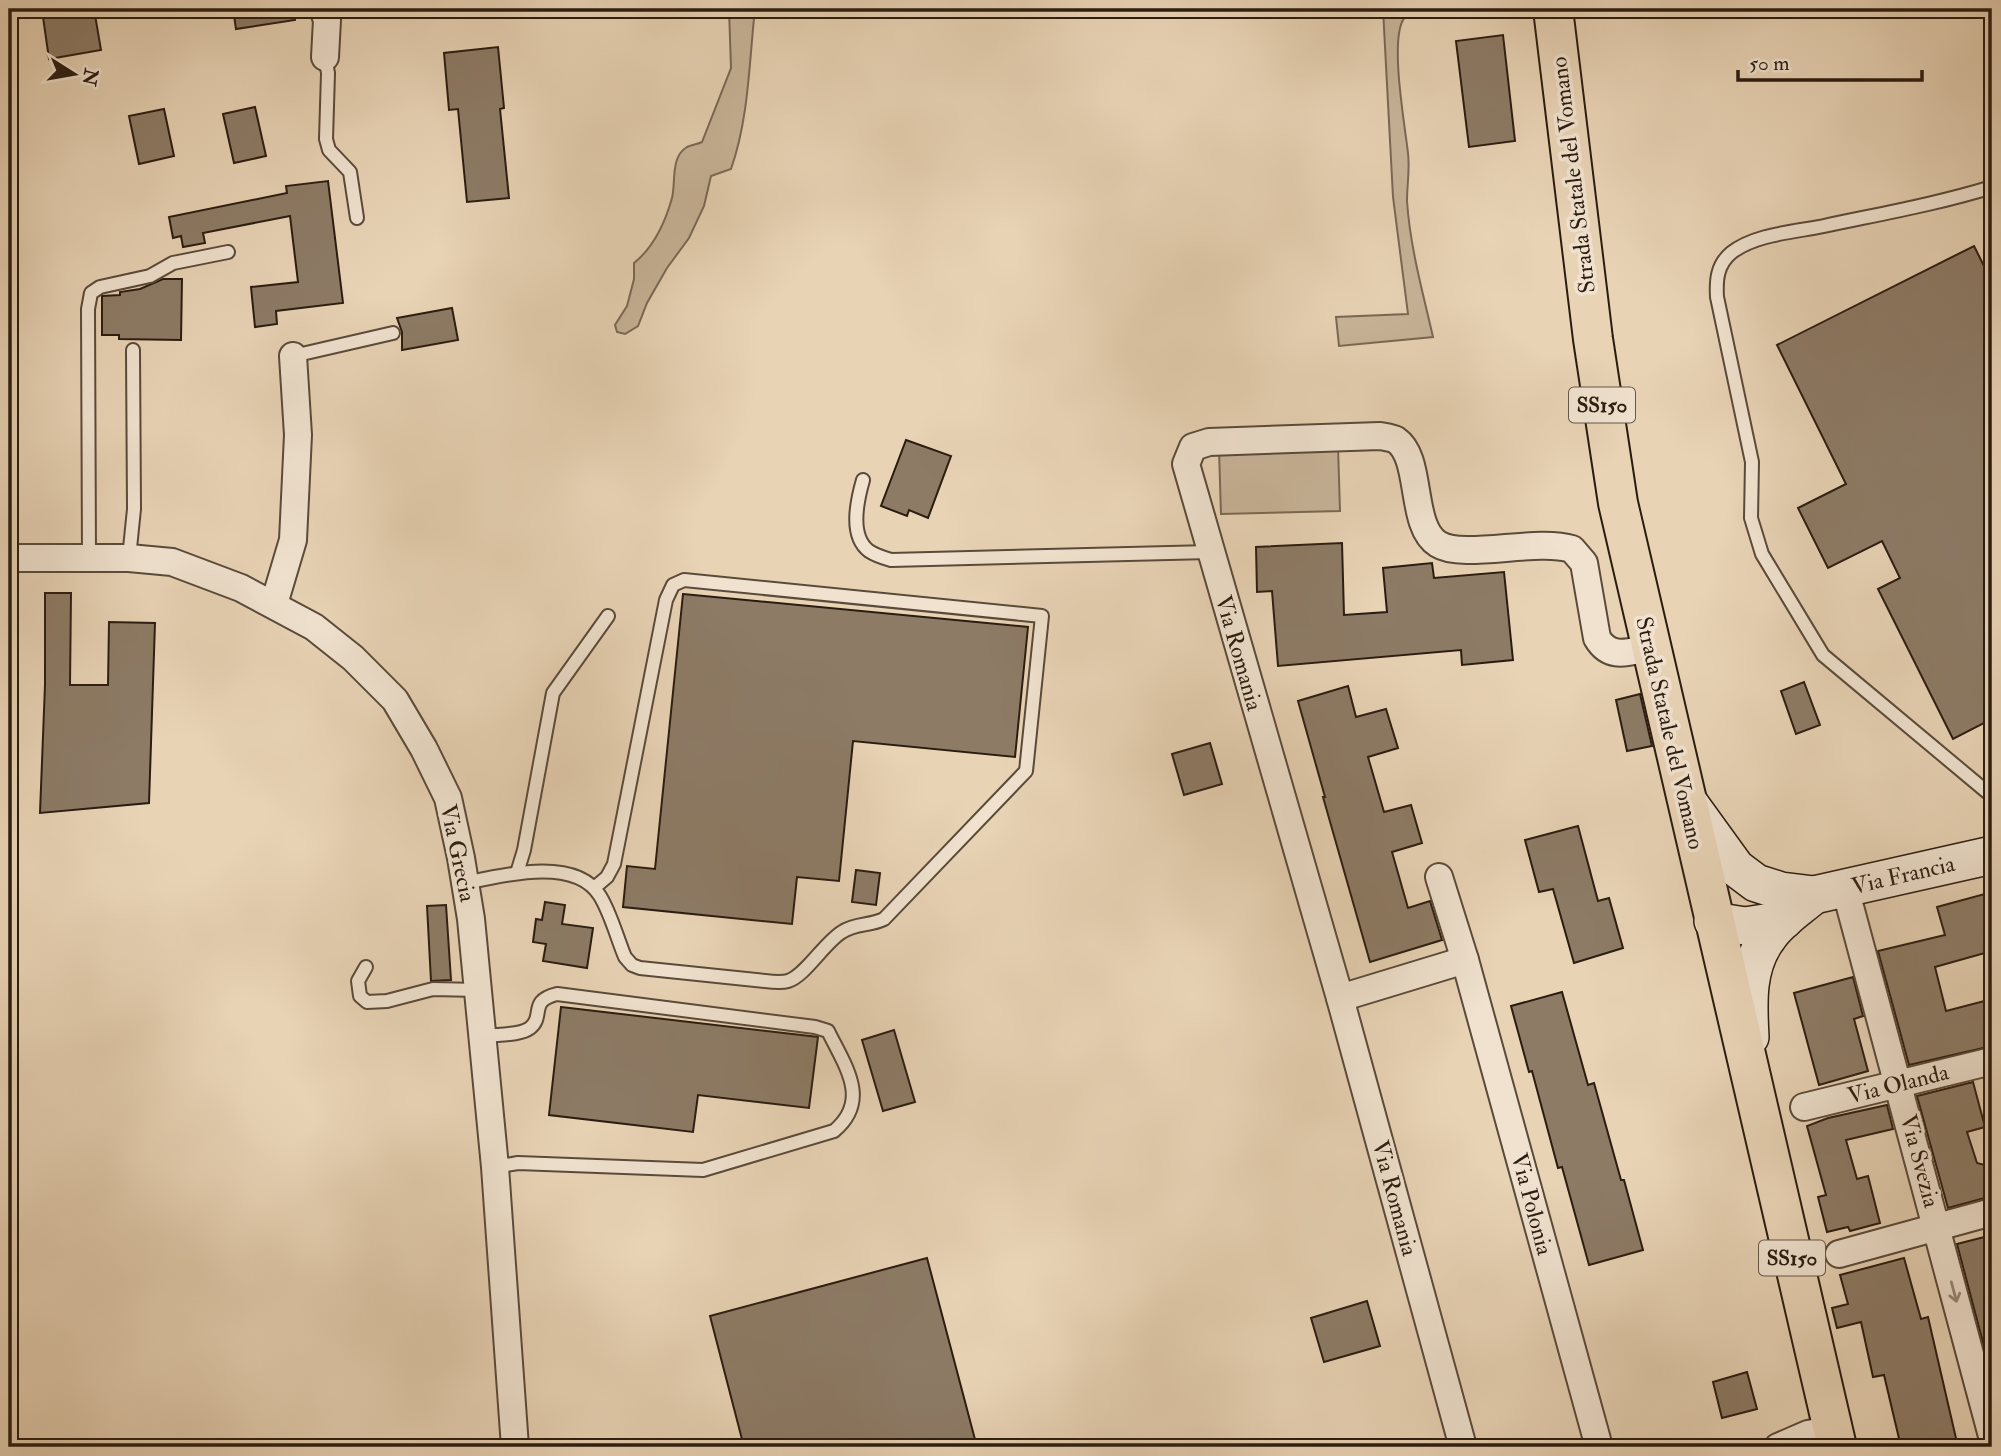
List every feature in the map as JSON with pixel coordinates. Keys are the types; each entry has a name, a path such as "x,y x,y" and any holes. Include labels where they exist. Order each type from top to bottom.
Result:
{"main road":[{"name":"Strada Statale del Vomano","path":"1553,9 1606,435 1618,503 1835,1438"},
{"path":"1684,796 1736,868 1756,883 1806,898 1769,935 1759,951 1750,979 1748,1005 1752,1086"},
{"name":"Via Francia","path":"1713,921 1745,926 1806,898 1992,855"}],"street":[{"path":"323,9 327,20 325,57"},
{"path":"274,604 293,540 298,435 293,356"},
{"name":"Via Romania","path":"1463,1447 1340,998 1186,464 1193,447 1209,442 1380,436 1396,440 1408,454 1422,520 1434,542 1450,550 1538,545 1572,549 1584,563 1597,638 1601,645 1607,651 1616,653 1650,648"},
{"name":"Via Grecia","path":"9,558 89,557 172,562 200,571 274,604 314,627 354,658 395,700 424,749 448,798 466,883 484,1036 516,1447"},
{"name":"Via Polonia","path":"1439,877 1465,960 1599,1447"},
{"name":"Via Svezia","path":"1806,898 1899,1083 1992,1436"},
{"path":"1340,998 1465,960"},
{"name":"Via Olanda","path":"1804,1107 1992,1061"},
{"path":"1839,1254 1992,1212"},
{"path":"1778,1447 1808,1434 1835,1438"}],"lane":[{"path":"325,57 328,73 326,139 329,150 351,172 357,218"},
{"path":"1992,187 1950,200 1760,240 1730,254 1720,266 1716,278 1717,297 1752,462 1751,518 1762,554 1823,655 1992,794"},
{"path":"89,557 88,309 91,293 100,287 150,276 173,263 228,252"},
{"path":"293,356 393,333"},
{"path":"129,558 134,509 133,350"},
{"path":"863,480 857,502 859,540 870,552 891,560 1210,552"},
{"path":"466,883 517,873 572,874 584,880 601,897 625,957 640,968 765,981 782,982 794,979 845,930 884,919 1026,771 1042,616 684,580 673,584 666,600 614,863 607,877 594,888"},
{"path":"517,873 524,850 553,693 608,616"},
{"path":"366,967 358,981 360,996 367,1002 387,1001 433,989 479,990"},
{"path":"484,1036 520,1032 530,1028 538,1004 546,997 557,994 815,1027 828,1031 849,1073 853,1090 852,1108 844,1122 834,1131 703,1170 518,1163 495,1167"}],"shaded area":[{"path":"729,9 755,9 742,130 731,169 711,176 704,206 689,238 667,268 647,303 638,326 625,334 617,332 615,325 627,306 634,279 634,263 653,242 669,207 678,157 687,147 702,142 731,68"},
{"path":"1383,9 1414,9 1404,19 1399,31 1398,65 1409,159 1407,201 1411,235 1433,337 1339,346 1336,317 1408,314 1393,197"},
{"path":"1338,446 1340,511 1221,514 1219,450"}],"building":[{"path":"94,9 101,50 49,59 43,17"},
{"path":"233,9 294,9 295,20 236,29"},
{"path":"1503,35 1515,141 1469,147 1456,41"},
{"path":"498,47 504,108 500,109 509,198 467,202 458,109 449,110 444,53"},
{"path":"255,107 266,156 234,163 223,114"},
{"path":"164,109 174,156 139,164 129,116"},
{"path":"328,181 343,303 276,311 277,324 255,327 251,287 298,282 290,216 203,233 205,243 183,247 181,236 173,238 169,217 287,193 286,186"},
{"path":"1974,246 1992,282 1992,719 1953,739 1878,589 1900,578 1882,541 1828,568 1798,508 1846,484 1777,345"},
{"path":"163,279 182,279 181,340 119,339 119,335 102,335 102,296 120,295 120,292 140,289"},
{"path":"452,308 458,340 402,350 402,332 397,318"},
{"path":"906,440 951,456 928,518 909,510 907,516 881,506"},
{"path":"1342,543 1344,615 1387,612 1383,568 1432,563 1434,578 1504,572 1513,660 1462,665 1461,650 1278,666 1272,591 1257,592 1256,547"},
{"path":"45,593 71,593 70,685 108,685 109,622 155,623 149,803 40,813"},
{"path":"683,594 1028,627 1015,757 853,741 839,881 797,877 792,924 623,907 627,866 655,869"},
{"path":"1804,682 1820,725 1796,734 1781,691"},
{"path":"1348,686 1356,717 1386,709 1398,748 1368,757 1384,812 1411,805 1422,843 1392,852 1408,908 1430,901 1442,940 1370,962 1298,701"},
{"path":"1640,694 1652,746 1627,751 1616,700"},
{"path":"1210,743 1222,784 1184,795 1172,754"},
{"path":"1578,826 1598,901 1609,898 1623,948 1574,963 1553,889 1539,892 1525,840"},
{"path":"856,870 880,873 876,905 852,902"},
{"path":"1992,892 1992,951 1935,967 1946,1011 1992,999 1992,1046 1909,1065 1878,951 1945,935 1937,907"},
{"path":"545,902 565,905 562,924 593,928 587,968 543,961 546,944 533,942 536,919 542,920"},
{"path":"446,905 451,980 431,981 427,906"},
{"path":"1853,977 1863,1016 1854,1019 1868,1071 1819,1085 1794,993"},
{"path":"1562,992 1588,1085 1594,1083 1643,1250 1589,1265 1562,1167 1558,1168 1511,1006"},
{"path":"561,1007 818,1037 809,1108 698,1095 693,1132 549,1115"},
{"path":"894,1030 915,1102 883,1111 862,1040"},
{"path":"1973,1082 1985,1127 1967,1132 1977,1163 1992,1167 1992,1196 1948,1208 1917,1096"},
{"path":"1887,1105 1893,1129 1846,1140 1857,1179 1868,1176 1880,1223 1850,1231 1848,1227 1827,1232 1818,1197 1826,1195 1807,1126 1828,1118"},
{"path":"1992,1235 1992,1373 1991,1373 1957,1244"},
{"path":"927,1258 977,1447 744,1447 710,1316"},
{"path":"1904,1258 1921,1319 1928,1317 1958,1447 1901,1447 1884,1375 1873,1377 1861,1322 1837,1328 1832,1308 1848,1304 1840,1275"},
{"path":"1367,1301 1380,1346 1324,1362 1311,1318"},
{"path":"1747,1372 1757,1409 1722,1418 1713,1382"}]}
